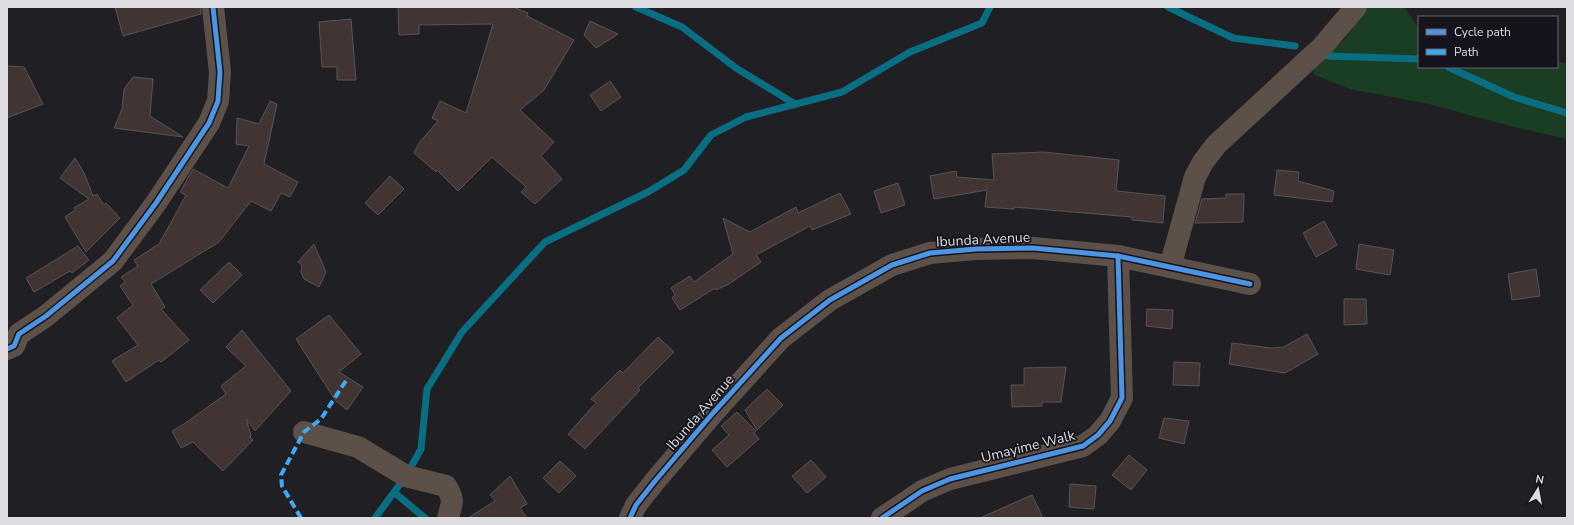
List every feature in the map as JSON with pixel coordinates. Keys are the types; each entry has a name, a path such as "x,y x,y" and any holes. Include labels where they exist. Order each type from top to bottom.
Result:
{"street":[{"path":"7,349 14,346 19,334 46,316 113,262 156,203 209,123 218,101 220,72 213,7"},
{"path":"1170,267 1195,177 1203,162 1216,145 1322,47 1356,7"},
{"name":"Ibunda Avenue","path":"630,518 636,505 655,481 713,413 781,338 830,300 892,265 930,253 976,249 1033,248 1118,256 1250,284"},
{"name":"Umayime Walk","path":"882,518 922,491 950,478 1083,446 1098,435 1110,421 1122,398 1118,256"},
{"path":"304,432 358,448 406,476 446,486 452,495 453,503 448,518"}],"green space":[{"path":"1368,7 1404,7 1418,27 1418,68 1558,68 1558,62 1567,63 1567,139 1429,104 1350,89 1313,74 1314,68 1343,41"}],"building":[{"path":"115,7 201,7 201,14 123,36"},
{"path":"398,7 513,7 528,13 527,16 574,40 544,90 520,110 554,142 541,156 562,179 535,204 521,192 526,187 492,157 458,191 437,170 436,172 414,153 419,143 438,121 432,118 440,101 466,113 493,24 419,25 419,34 399,35"},
{"path":"351,19 356,80 337,80 337,67 322,67 319,22"},
{"path":"590,21 618,34 596,48 584,35"},
{"path":"7,66 24,67 43,104 7,118"},
{"path":"133,77 153,79 150,116 183,137 114,128 122,109 124,89"},
{"path":"610,81 621,97 601,111 590,95"},
{"path":"270,101 277,104 264,164 298,182 290,197 281,193 271,211 251,201 219,242 151,284 165,307 161,309 189,340 161,362 159,360 126,382 112,361 138,345 117,318 133,305 120,286 125,282 121,277 138,266 134,260 159,244 186,195 180,192 193,169 228,188 249,146 236,144 237,118 259,124"},
{"path":"1044,152 1119,160 1116,191 1165,196 1163,223 1132,220 1132,217 1014,207 1014,209 985,207 987,190 934,199 930,176 956,171 957,177 994,180 992,154"},
{"path":"75,158 84,173 93,196 97,194 104,205 106,203 120,218 86,252 65,217 75,210 74,208 89,199 60,178"},
{"path":"1277,170 1299,172 1298,181 1334,191 1332,202 1274,195"},
{"path":"390,176 404,189 378,215 365,203"},
{"path":"898,183 905,205 881,213 874,191"},
{"path":"840,193 851,214 812,230 810,226 756,255 761,262 729,284 716,290 715,288 680,310 672,298 675,295 671,288 690,276 694,282 733,254 723,218 750,232 796,207 798,213"},
{"path":"1226,194 1244,194 1243,222 1195,223 1202,199 1226,198"},
{"path":"1324,221 1337,245 1316,257 1303,233"},
{"path":"314,244 326,272 319,287 304,279 301,272 302,265 298,262"},
{"path":"1359,244 1394,250 1390,275 1356,269"},
{"path":"78,246 89,260 72,273 70,271 34,292 26,278"},
{"path":"229,262 242,275 213,303 200,290"},
{"path":"1536,269 1540,296 1512,300 1508,274"},
{"path":"1344,299 1366,299 1367,324 1344,325"},
{"path":"1147,309 1173,310 1172,329 1146,326"},
{"path":"329,315 361,354 339,372 363,387 347,410 335,400 296,339"},
{"path":"242,330 291,391 255,431 246,419 251,435 250,437 253,440 223,471 193,442 181,448 172,431 226,394 221,386 246,366 226,347"},
{"path":"1307,334 1318,354 1285,373 1229,364 1232,343 1271,348 1284,347"},
{"path":"658,337 674,352 638,388 640,390 585,449 568,434 596,403 591,399 620,370 623,373"},
{"path":"1174,362 1200,363 1199,386 1173,385"},
{"path":"1066,367 1061,402 1042,402 1042,406 1012,407 1011,385 1024,385 1024,368"},
{"path":"767,389 783,405 757,430 745,410"},
{"path":"737,412 756,431 754,433 759,439 727,467 712,450 729,435 721,426"},
{"path":"1164,418 1189,421 1184,444 1159,438"},
{"path":"1129,455 1147,470 1131,490 1112,475"},
{"path":"811,460 826,477 807,493 792,476"},
{"path":"560,461 576,476 559,493 543,478"},
{"path":"510,476 527,504 520,508 527,518 468,518 495,501 490,495"},
{"path":"1070,484 1096,486 1094,509 1069,507"},
{"path":"1032,495 1043,518 980,518"}],"waterway":[{"path":"636,7 682,27 736,68 795,104"},
{"path":"375,518 406,476 421,449 427,389 462,332 545,242 648,192 684,170 711,135 746,117 842,92 910,52 982,23 990,7"},
{"path":"1168,7 1233,38 1295,46"},
{"path":"1327,56 1418,59"},
{"path":"1450,68 1514,97 1567,113"},
{"path":"395,493 425,518"}],"marked path":[{"path":"301,518 282,486 281,475 304,432 321,419 347,379"}],"cycle path":[{"path":"7,349 14,346 19,334 46,316 113,261 156,203 209,123 218,101 220,72 213,7"},
{"path":"630,518 636,505 655,481 713,413 781,338 830,300 892,265 930,253 976,249 1033,248 1118,256 1250,284"},
{"path":"882,518 922,491 950,479 1083,446 1098,435 1110,421 1122,398 1118,256"}]}
